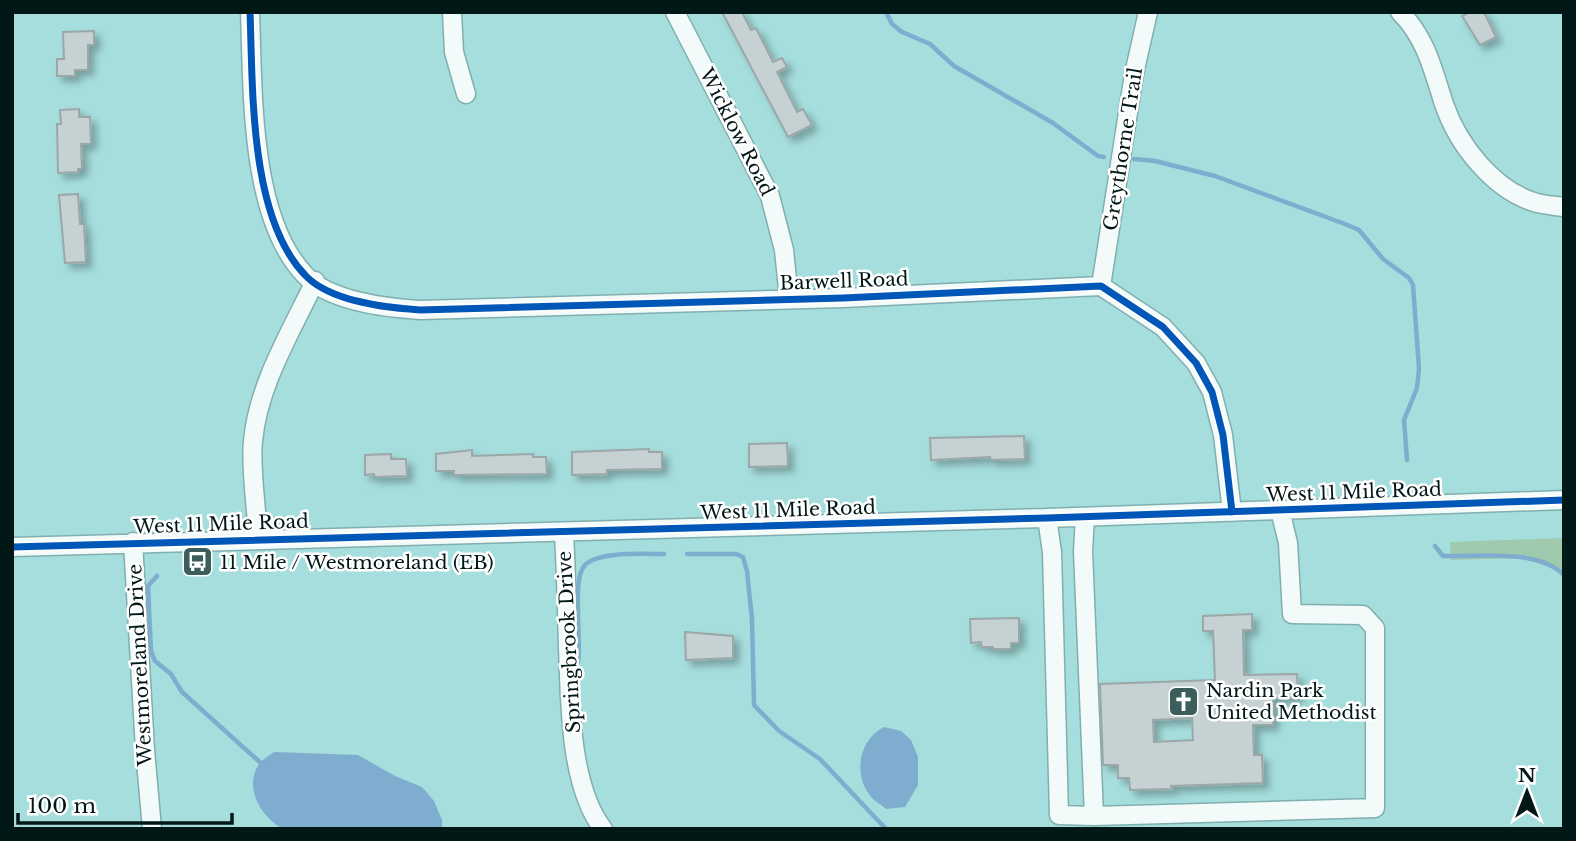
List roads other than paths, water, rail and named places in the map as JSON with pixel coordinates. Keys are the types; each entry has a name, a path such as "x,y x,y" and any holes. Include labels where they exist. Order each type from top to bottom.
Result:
{"street":[{"name":"Barwell Road","path":"250,12 258,142 263,190 271,217 285,247 305,276 334,293 360,302 386,308 420,310 1101,286"},
{"path":"452,12 454,52 466,94"},
{"name":"Wicklow Road","path":"675,12 770,196 783,250 789,299"},
{"name":"Greythorne Trail","path":"1101,286 1134,75 1148,12"},
{"path":"1400,12 1424,44 1445,106 1459,137 1479,163 1503,186 1536,203 1564,207"},
{"path":"258,538 252,443 260,402 272,370 315,281"},
{"path":"1101,286 1163,327 1196,363 1212,392 1223,435 1232,512"},
{"name":"West 11 Mile Road","path":"12,547 258,538 564,533 1085,517 1564,499"},
{"path":"1047,518 1052,552 1059,815 1375,808 1375,628 1363,615 1292,614 1287,543 1280,510"},
{"path":"1085,517 1083,551 1094,816"},
{"name":"Springbrook Drive","path":"564,533 571,727 579,770 595,819 603,829"},
{"name":"Westmoreland Drive","path":"133,542 152,829"}],"water":[{"path":"884,727 901,731 911,740 918,757 918,785 905,807 886,809 873,799 862,780 860,770 864,750 868,741"},
{"path":"274,752 358,755 395,776 422,787 434,801 442,820 442,829 284,829 268,818 254,791 255,772 261,762"}],"waterway":[{"path":"886,12 892,24 902,32 930,44 954,66 1053,123 1098,156 1104,157"},
{"path":"1134,159 1155,161 1215,176 1359,230 1383,259 1409,278 1413,285 1419,369 1417,388 1404,420 1407,460"},
{"path":"1435,546 1443,556 1523,557 1552,566 1564,575"},
{"path":"578,662 578,588 585,565 611,555 664,554"},
{"path":"687,554 736,554 743,557 752,619 754,705 779,731 820,759 886,829"},
{"path":"157,576 148,586 151,651 155,661 171,674 182,692 263,765"}],"place":[{"name":"11 Mile / Westmoreland (EB)","path":"197,562"},
{"name":"Nardin Park United Methodist","path":"1183,701"}]}
